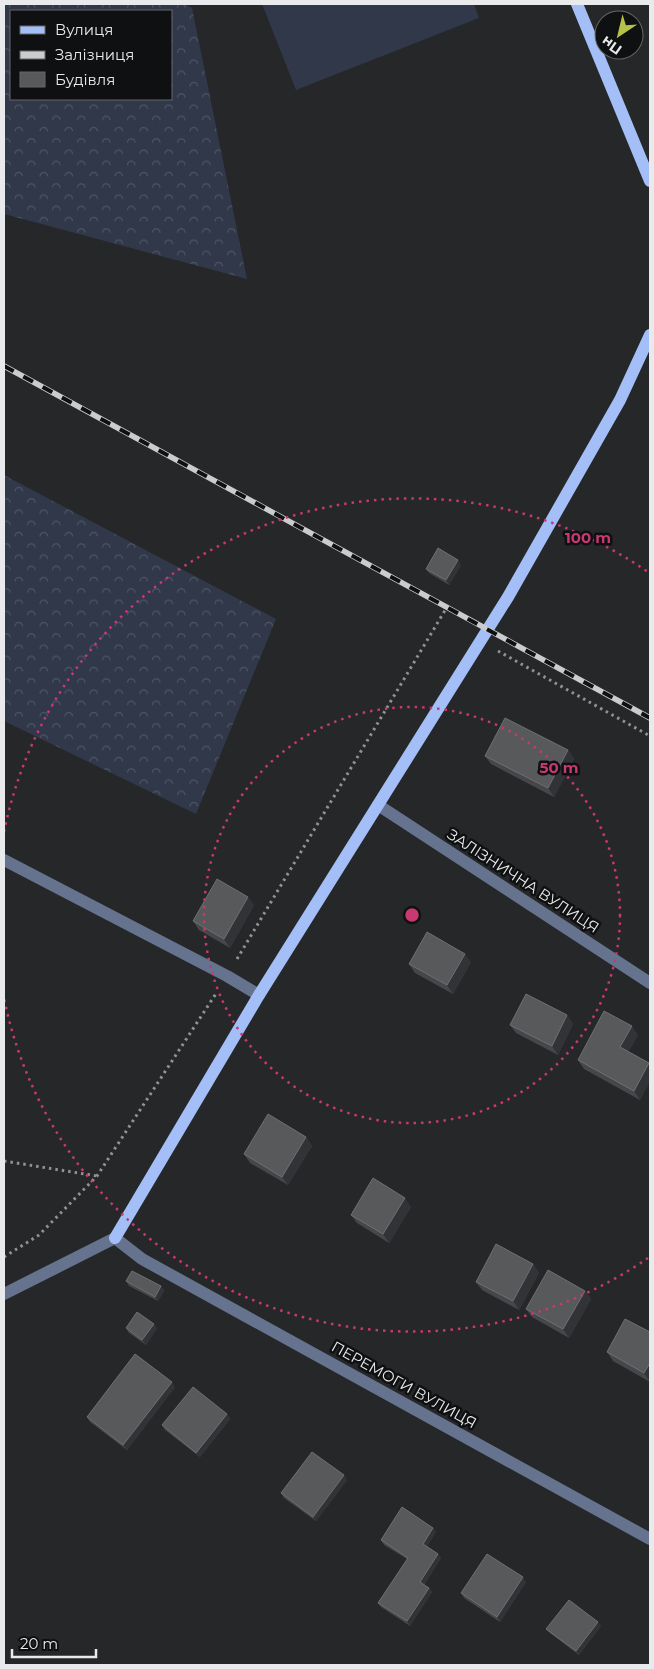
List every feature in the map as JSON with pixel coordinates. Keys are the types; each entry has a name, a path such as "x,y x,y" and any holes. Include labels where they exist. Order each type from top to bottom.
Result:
{"main road":[{"path":"577,4 650,181"},
{"path":"115,1238 259,995 508,597 620,400 650,335"}],"street":[{"name":"ЗАЛІЗНИЧНА ВУЛИЦЯ","path":"378,805 650,984"},
{"path":"4,860 228,976 259,995"},
{"path":"4,1294 115,1238"},
{"name":"ПЕРЕМОГИ ВУЛИЦЯ","path":"115,1238 142,1259 650,1539"}],"path":[{"path":"4,1257 39,1235 97,1176 228,976 447,607"},
{"path":"480,640 650,736"},
{"path":"4,1161 97,1176"}],"green space":[{"path":"4,4 185,4 192,8 247,279 4,214"},
{"path":"262,4 474,4 479,18 296,90"},
{"path":"4,475 276,619 196,814 4,721"}],"building":[{"path":"438,548 458,560 446,580 426,569"},
{"path":"505,718 568,750 548,788 485,756"},
{"path":"217,879 248,897 224,939 193,921"},
{"path":"427,932 465,954 447,985 409,964"},
{"path":"526,994 567,1015 552,1046 510,1025"},
{"path":"604,1011 632,1026 620,1047 649,1063 634,1091 578,1060"},
{"path":"268,1114 306,1137 282,1177 244,1154"},
{"path":"373,1178 405,1198 383,1234 351,1215"},
{"path":"496,1244 533,1264 513,1301 476,1282"},
{"path":"548,1270 585,1291 563,1329 526,1309"},
{"path":"132,1271 161,1286 155,1297 126,1281"},
{"path":"137,1312 154,1324 142,1340 126,1328"},
{"path":"625,1319 650,1332 650,1363 644,1373 607,1352"},
{"path":"135,1354 172,1382 123,1445 87,1417"},
{"path":"193,1387 227,1414 196,1453 162,1425"},
{"path":"312,1452 344,1475 313,1517 281,1493"},
{"path":"402,1507 433,1528 423,1544 438,1554 420,1582 429,1588 407,1621 378,1603 408,1558 381,1540"},
{"path":"487,1554 523,1577 497,1617 461,1593"},
{"path":"569,1600 598,1622 576,1651 546,1629"}],"railway":[{"path":"4,366 650,718"}]}
